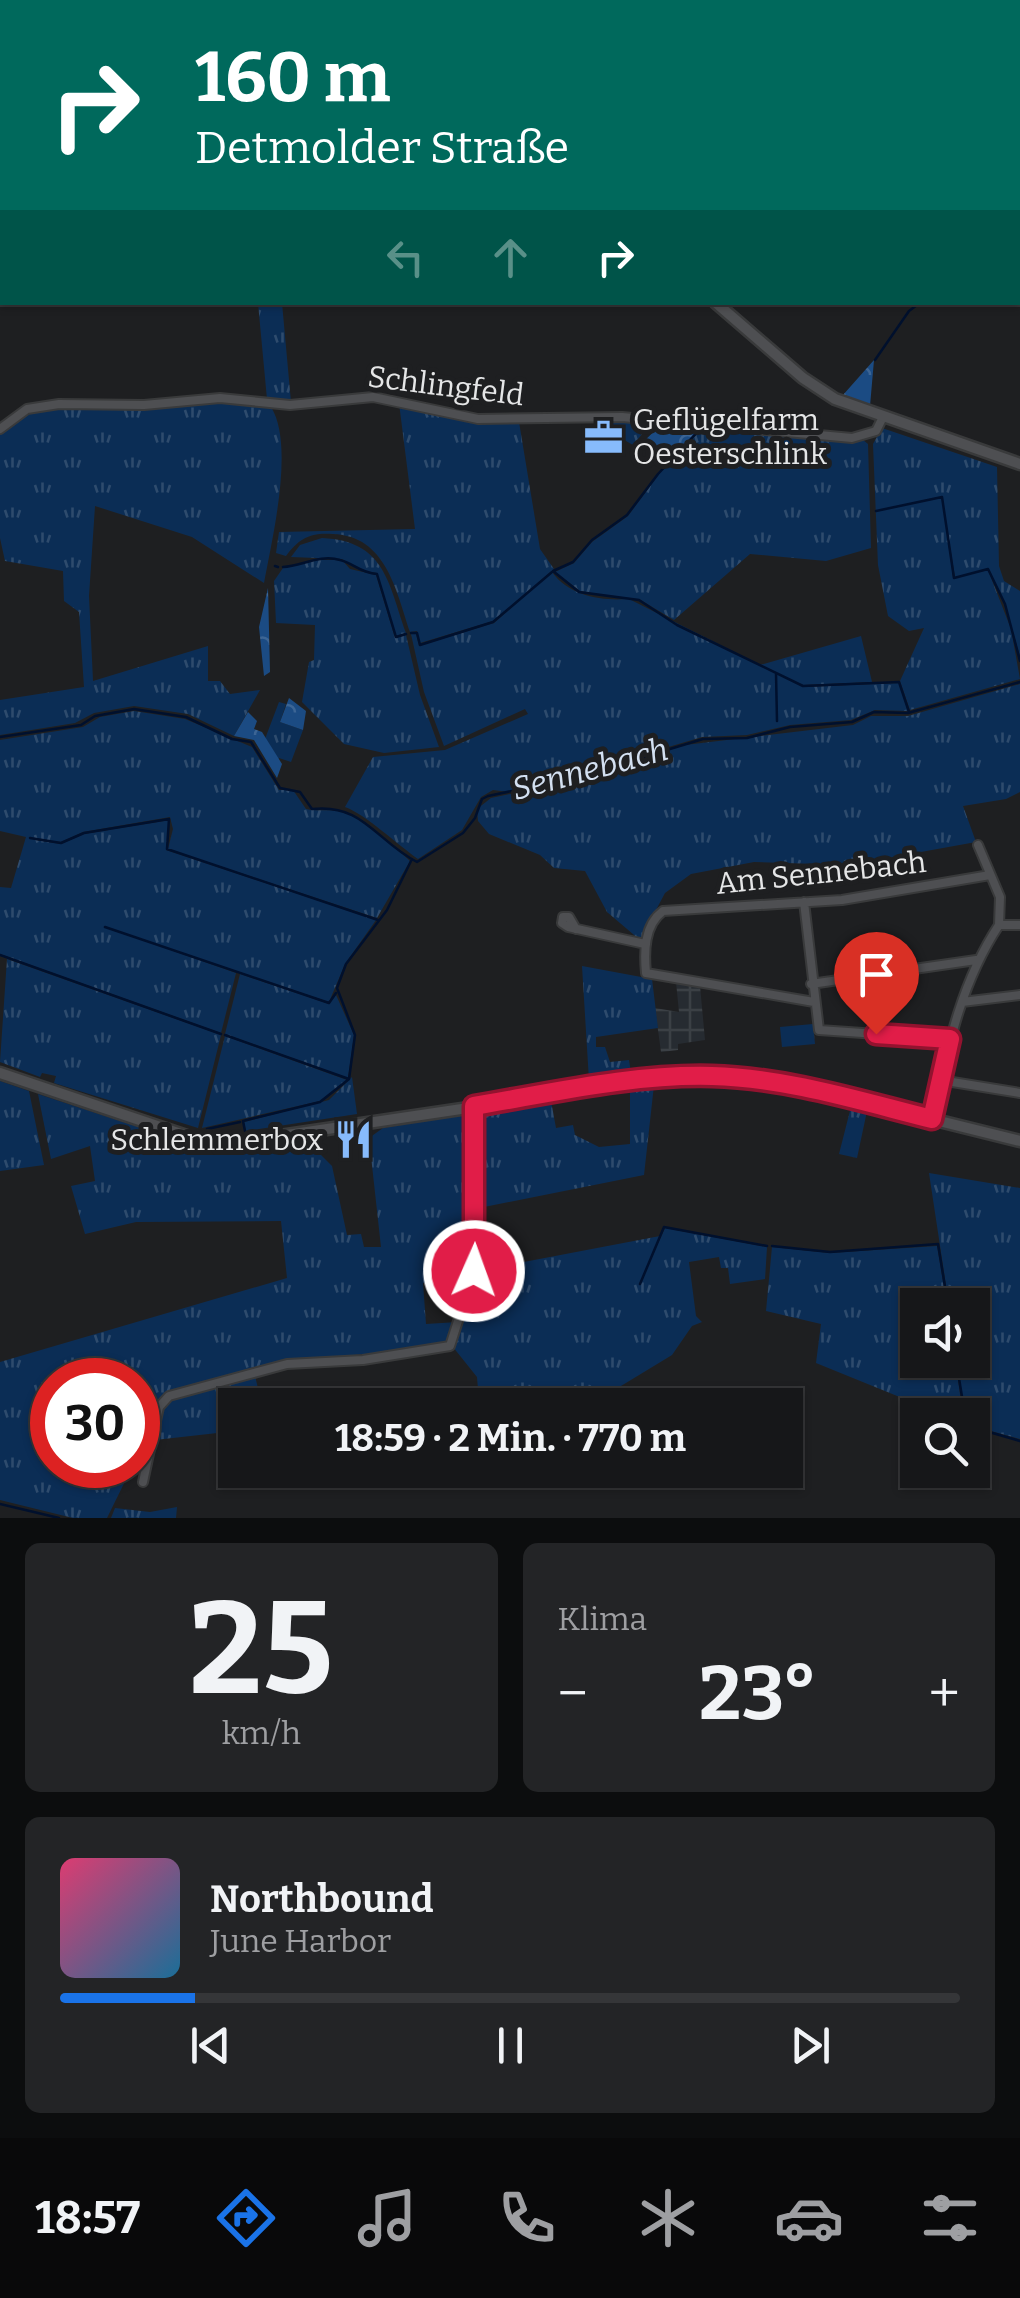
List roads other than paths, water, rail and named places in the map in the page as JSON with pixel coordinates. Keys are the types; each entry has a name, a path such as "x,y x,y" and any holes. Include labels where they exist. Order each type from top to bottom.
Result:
{"main road":[{"path":"719,305 818,388 883,417 1020,464"},
{"path":"0,1073 187,1136 226,1144 636,1080 715,1076 798,1086 1020,1141"}],"street":[{"name":"Schlingfeld","path":"0,428 12,416 43,406 144,406 189,398 298,405 373,397 478,419 622,417 852,438 876,431 883,417"},
{"path":"932,1119 950,1039 976,960 999,925 1000,896 978,844"},
{"name":"Am Sennebach","path":"645,944 654,920 663,911 804,902 990,875"},
{"path":"804,902 817,1026 823,1032 950,1039"},
{"path":"999,925 1020,925"},
{"path":"576,929 645,944 646,973 814,1002"},
{"path":"811,984 976,960"},
{"path":"962,1002 1020,996"},
{"path":"940,1080 1020,1094"},
{"path":"160,1406 168,1396 287,1364 363,1360 450,1346 474,1271 474,1106"}],"waterway":[{"path":"875,360 917,305"},
{"path":"702,427 658,474 627,515 592,540 573,562 553,571 579,592 639,600 677,625 803,686 899,682 909,712"},
{"path":"876,511 942,497 954,578 988,569 1005,604 1020,661"},
{"path":"283,567 333,559 377,574 396,637 406,634"},
{"path":"411,633 417,633 420,645 493,622 552,572"},
{"path":"776,673 777,721"},
{"name":"Sennebach","path":"0,737 81,725 95,716 134,709 186,717 232,739 251,742 280,788 300,792 312,809 329,809 357,818 417,862 463,833 475,818 482,799 488,796 574,778 703,739 747,738 790,727 852,722 874,712 908,713 1020,682"},
{"path":"30,838 61,843 84,833 169,819 167,849 378,920"},
{"path":"225,1035 349,1079 355,1035 337,988 346,964 387,910 412,859"},
{"path":"105,927 329,1003 336,993"},
{"path":"0,955 221,1034"},
{"path":"245,1131 243,1121 320,1102 349,1079"},
{"path":"791,1090 819,1097"},
{"path":"828,1099 934,1126"},
{"path":"207,1129 240,1122"},
{"path":"640,1284 664,1227 767,1246"},
{"path":"772,1246 830,1252 938,1244 945,1288"},
{"path":"959,1378 962,1398"},
{"path":"990,1432 1020,1441"},
{"path":"0,1504 59,1518"}],"place":[{"name":"Geflügelfarm Oesterschlink","path":"603,437"},
{"name":"Schlemmerbox","path":"353,1140"}]}
